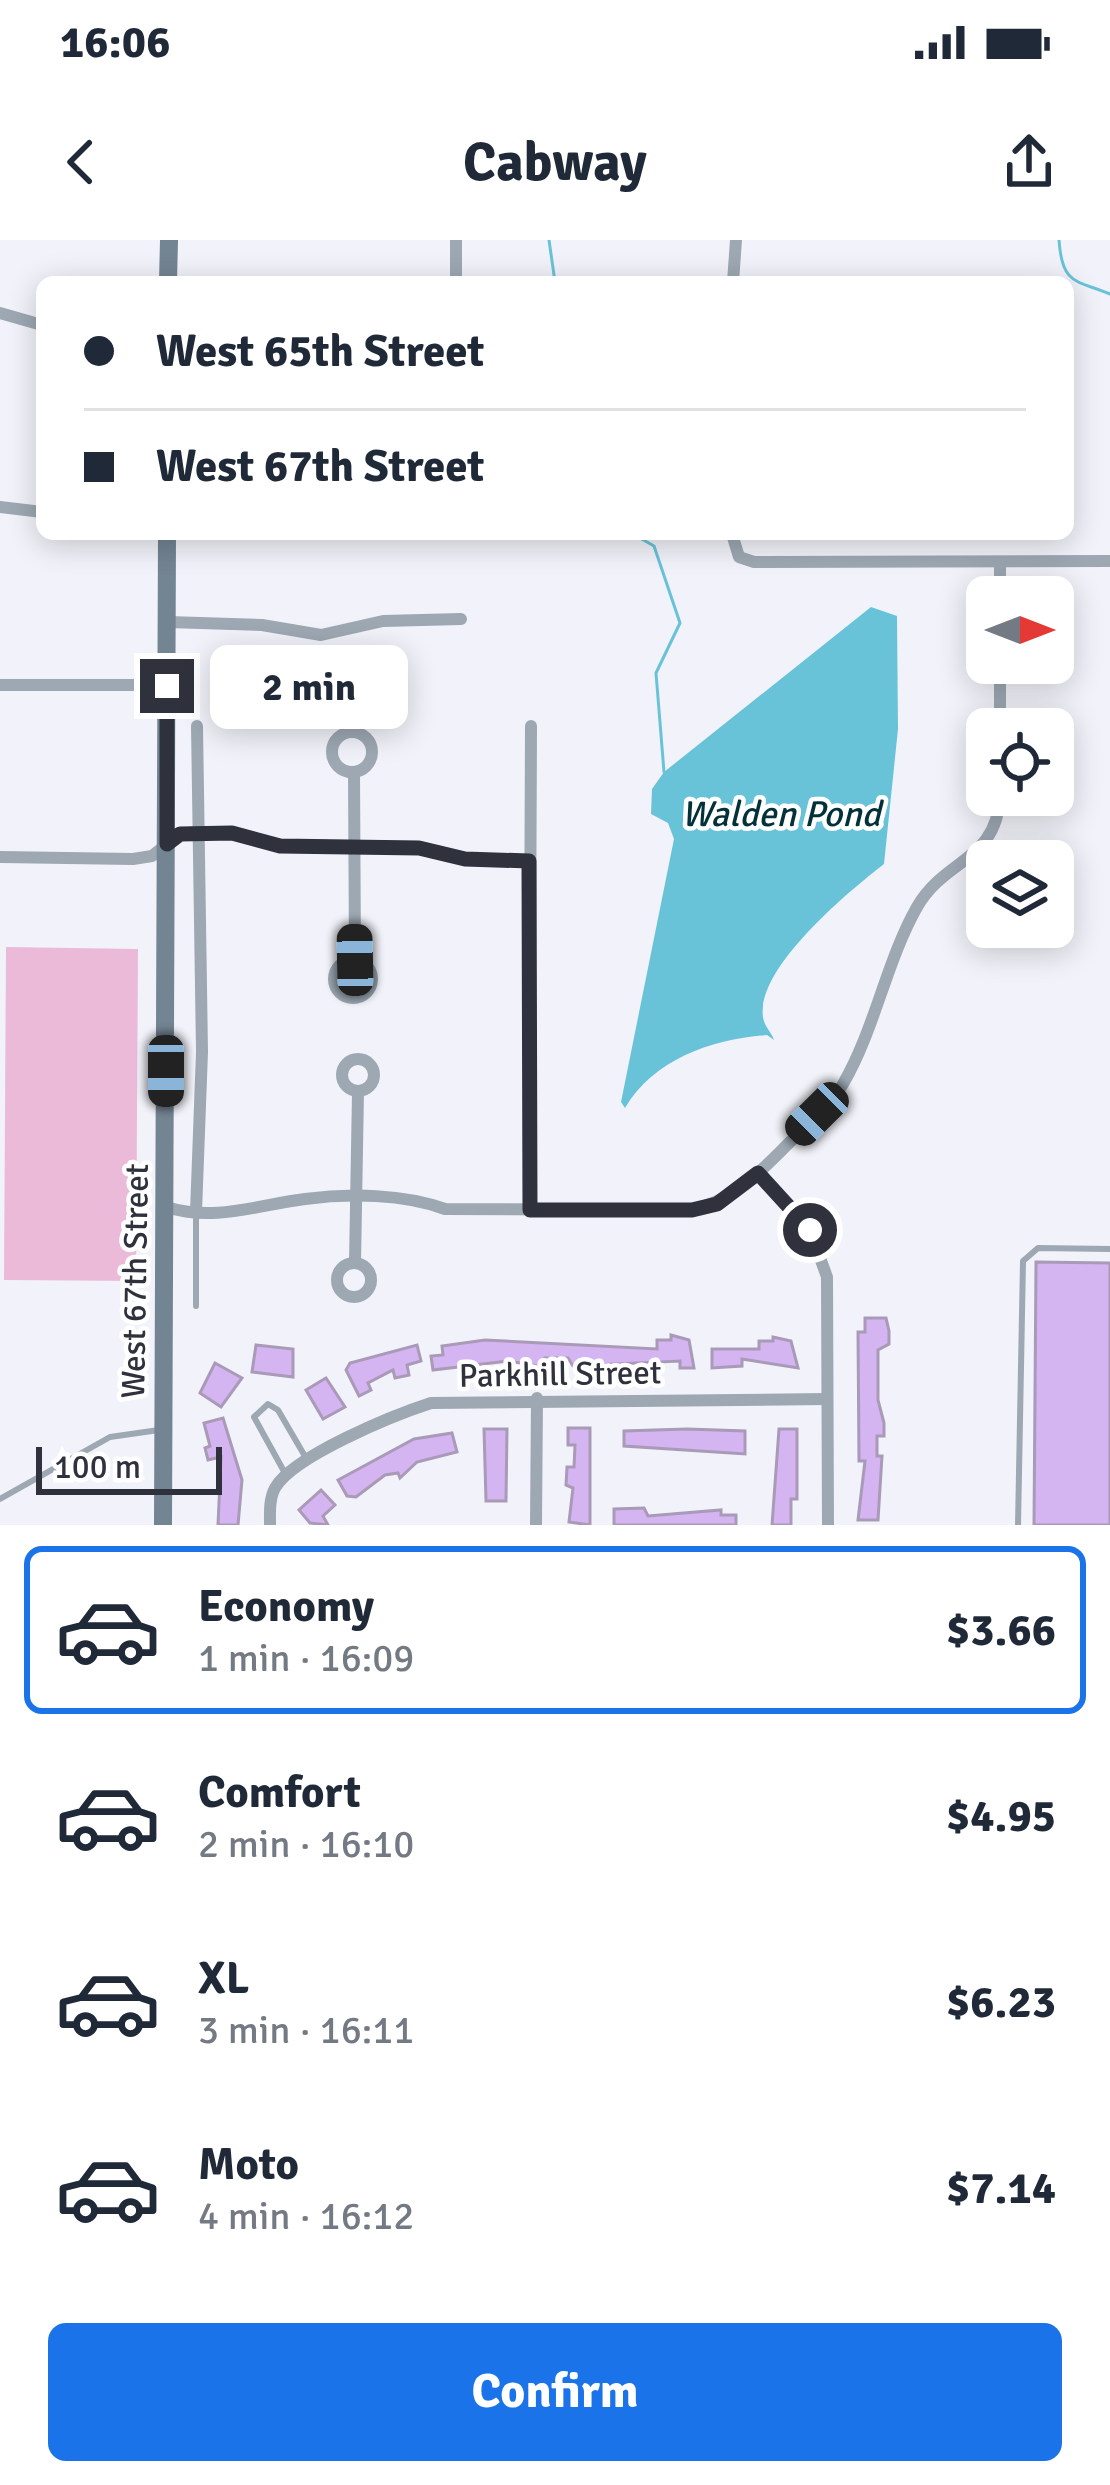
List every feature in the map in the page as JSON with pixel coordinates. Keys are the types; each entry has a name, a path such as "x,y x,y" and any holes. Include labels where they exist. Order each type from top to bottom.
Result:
{"street":[{"path":"168,276 169,240"},
{"path":"456,240 456,276"},
{"path":"733,276 736,240"},
{"path":"0,313 36,323"},
{"path":"0,508 36,511"},
{"name":"West 67th Street","path":"163,1525 167,540"},
{"path":"734,540 739,557 1110,561"},
{"path":"1000,562 1000,576"},
{"path":"168,622 250,623 321,635 383,621 461,619"},
{"path":"0,685 167,686"},
{"name":"West 67th Street","path":"196,1212 196,1093 202,1052 197,726"},
{"path":"530,1210 531,726"},
{"path":"354,772 355,960"},
{"path":"166,1207 196,1212 265,1210 301,1199 355,1198 412,1198 445,1209 692,1210 717,1204 758,1173 844,1083 917,907 969,855 987,845 996,816"},
{"path":"994,830 1006,840"},
{"path":"0,857 133,859 152,856 180,834 197,832 232,833 280,846 419,848 465,859 529,861"},
{"path":"355,1264 358,1092"},
{"path":"758,1173 820,1248 826,1277 828,1525"},
{"path":"536,1525 537,1398"},
{"name":"Parkhill Street","path":"286,1475 384,1420 431,1403 537,1398 827,1399"},
{"path":"270,1525 275,1488 286,1475"}],"lane":[{"path":"196,1212 196,1306"},
{"path":"1018,1525 1023,1261 1038,1248 1110,1249"},
{"path":"286,1475 255,1421 263,1405 278,1410 308,1462"},
{"path":"0,1499 110,1437 163,1430"}],"shaded area":[{"path":"6,947 138,949 136,1281 4,1280"}],"water":[{"name":"Walden Pond","path":"871,607 897,616 898,729 884,864 807,933 774,976 763,1017 774,1040 767,1035 746,1037 686,1055 652,1076 625,1108 621,1102 674,839 668,823 651,814 652,789 664,772"}],"building":[{"path":"1036,1262 1110,1263 1110,1525 1034,1525"},
{"path":"865,1318 886,1318 889,1331 889,1344 878,1350 884,1436 877,1436 877,1456 882,1456 878,1520 858,1520 865,1461 859,1461 858,1332 865,1332"},
{"path":"671,1335 689,1340 694,1368 680,1368 680,1361 573,1366 568,1358 545,1358 545,1367 508,1361 433,1370 431,1356 443,1355 442,1346 485,1340 657,1349 657,1340 671,1340"},
{"path":"773,1337 791,1341 798,1368 742,1359 742,1366 712,1368 712,1349 759,1349 759,1341 773,1341"},
{"path":"256,1345 293,1349 293,1377 252,1372"},
{"path":"417,1345 421,1361 407,1365 409,1375 395,1378 393,1370 368,1383 371,1390 359,1396 346,1370 350,1363"},
{"path":"215,1363 242,1378 221,1407 200,1393"},
{"path":"326,1378 345,1407 323,1419 306,1390"},
{"path":"223,1418 242,1480 238,1525 218,1525 221,1457 208,1460 205,1448 210,1446 204,1423"},
{"path":"568,1428 590,1428 590,1525 569,1522 573,1488 566,1485 567,1467 574,1467 575,1445 568,1445"},
{"path":"484,1429 507,1429 506,1501 486,1501"},
{"path":"779,1429 797,1429 797,1499 791,1499 791,1525 772,1525"},
{"path":"624,1431 745,1431 745,1454 624,1446"},
{"path":"452,1433 457,1452 417,1462 400,1478 398,1473 385,1475 356,1497 347,1496 338,1480 414,1439"},
{"path":"321,1490 335,1505 323,1516 328,1525 310,1523 299,1510"},
{"path":"644,1508 648,1516 721,1510 721,1515 736,1515 736,1525 614,1525 614,1509"}],"waterway":[{"path":"549,240 554,276"},
{"path":"1059,240 1070,276"},
{"path":"1074,280 1110,294"},
{"path":"644,540 654,546 680,623 656,673 664,772"}],"route":[{"path":"167,686 167,844 180,834 232,833 280,846 386,846 465,859 529,861 530,1210 692,1210 717,1204 758,1173 810,1230"}]}
